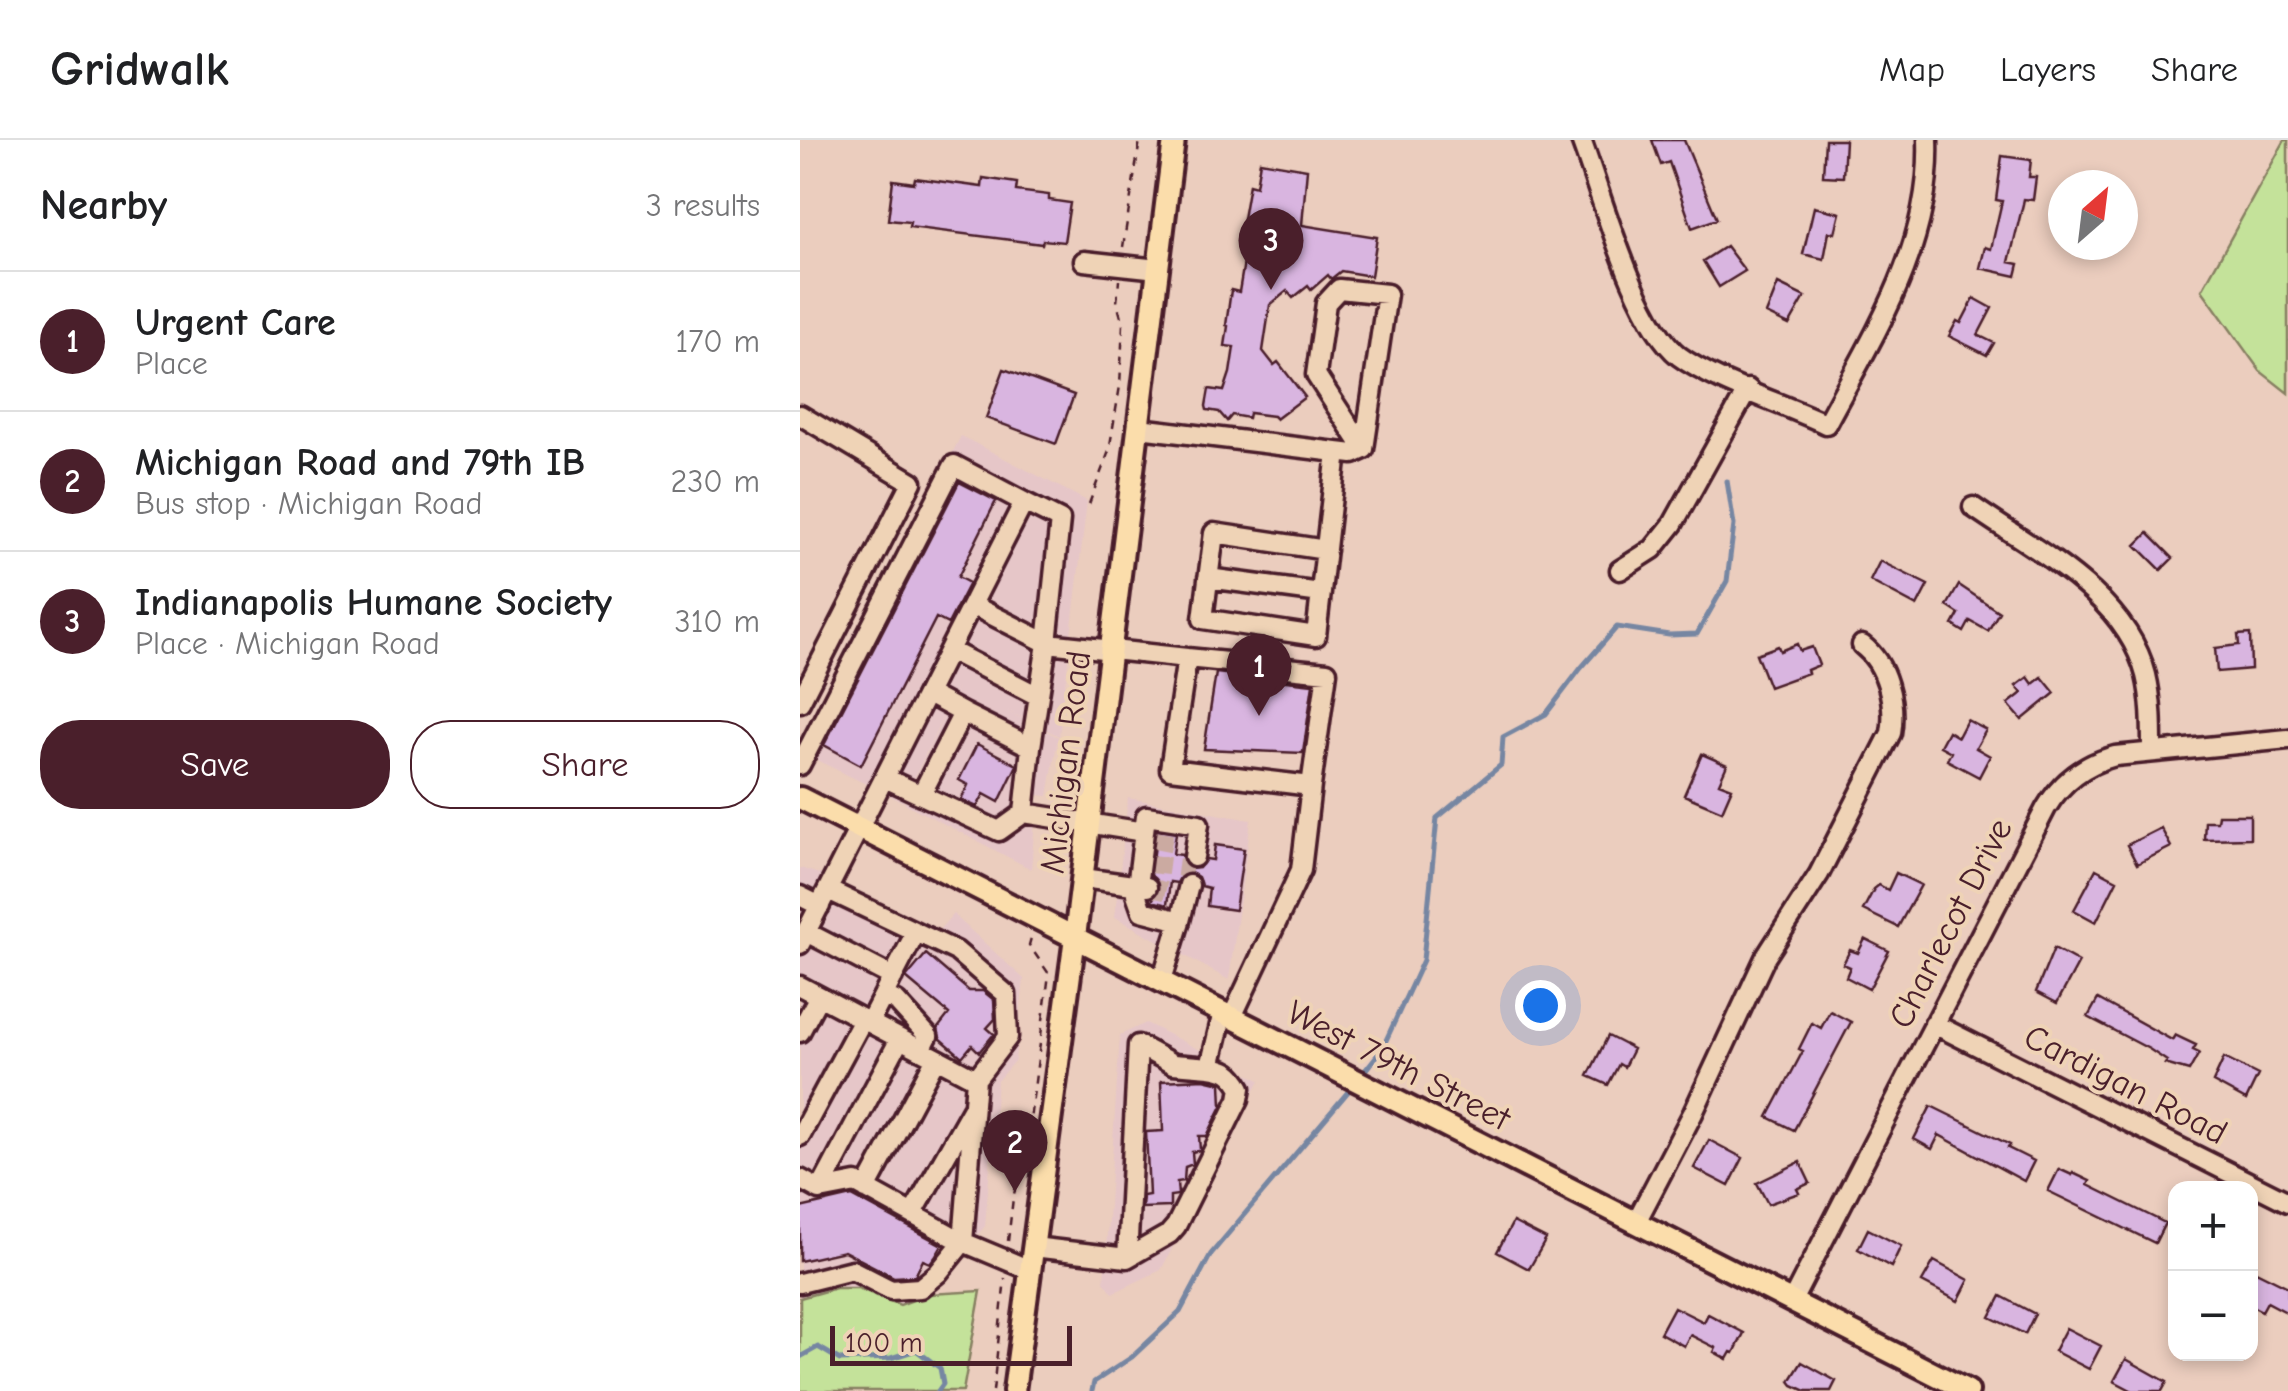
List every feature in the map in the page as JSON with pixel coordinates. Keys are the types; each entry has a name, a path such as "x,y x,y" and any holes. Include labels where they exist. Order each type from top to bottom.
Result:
{"main road":[{"name":"Michigan Road","path":"1014,1391 1076,937 1174,140"},
{"name":"West 79th Street","path":"800,798 1968,1391"}],"street":[{"path":"1581,140 1649,322 1680,356 1826,424 1906,270 1924,201 1928,140"},
{"path":"1084,261 1158,269"},
{"path":"1339,289 1387,294 1364,449 1316,375 1326,303 1339,289"},
{"path":"1620,570 1653,549 1673,524 1748,389"},
{"path":"800,415 912,482 800,702"},
{"path":"1138,428 1353,454 1364,449"},
{"path":"1326,550 1214,533 1203,618 1316,636 1326,550 1337,452"},
{"path":"800,765 954,465 1060,520 1024,814"},
{"path":"893,977 803,938 1024,502"},
{"path":"1973,507 2091,590 2119,620 2146,672 2152,711 2152,751"},
{"path":"1208,578 1321,593"},
{"path":"972,605 1046,642 1327,672 1301,870 1228,1014 1210,1066"},
{"path":"1636,1222 1701,1096 1765,958 1819,874 1891,733 1891,696 1873,654 1862,645"},
{"path":"950,650 1038,696"},
{"path":"1187,658 1170,770 1311,786"},
{"path":"928,694 1031,747"},
{"path":"921,795 963,713"},
{"name":"Charlecot Drive","path":"1792,1301 2056,793 2075,774 2098,762 2152,751 2288,740"},
{"path":"885,778 999,831 1024,814 1147,837"},
{"path":"1175,844 1195,852 1199,824 1146,816 1146,863 1142,886 1136,894 1142,911 1180,920"},
{"path":"1083,878 1142,886"},
{"path":"1162,980 1180,920 1181,890"},
{"path":"800,896 824,898 956,951 1006,994 1008,1038 976,1080 964,1242 920,1288 891,1290 852,1270 800,1282"},
{"path":"800,1136 884,995 916,932"},
{"path":"800,986 976,1080"},
{"path":"866,1188 928,1054 928,1036 898,1002 884,995"},
{"path":"800,1032 819,996"},
{"name":"Cardigan Road","path":"1934,1024 2288,1202"},
{"path":"820,1190 900,1039"},
{"path":"1033,1247 1127,1258 1169,1234 1239,1099 1241,1088 1226,1069 1173,1064 1138,1045 1127,1258"},
{"path":"912,1213 975,1104"},
{"path":"800,1179 820,1190 856,1184 964,1242 1030,1270"}],"path":[{"path":"1089,504 1109,452 1120,386 1124,324 1117,302 1120,265 1140,140"},
{"path":"993,1391 1013,1198 1027,1143 1048,974 1029,945"}],"shaded area":[{"path":"961,436 1087,501 1059,736 1007,711 1058,737 1048,796 1037,795 1031,869 904,803 958,685 903,802 800,752 800,745"},
{"path":"1128,798 1251,820 1229,980 1115,917"},
{"path":"800,868 826,876 938,931 953,914 1024,979 1015,1060 997,1081 985,1226 929,1294 900,1305 858,1288 836,1288 800,1298"},
{"path":"1146,1023 1260,1080 1161,1270 1113,1293 1104,1281 1120,1035"}],"green space":[{"path":"2285,140 2288,393 2260,371 2202,290"},
{"path":"836,1288 858,1288 900,1305 929,1294 981,1291 963,1391 800,1391 800,1298"}],"building":[{"path":"1652,140 1684,140 1717,219 1692,228 1669,162 1661,165"},
{"path":"1825,140 1845,140 1843,177 1823,176"},
{"path":"2002,156 2031,160 2029,177 2036,177 2033,200 2024,199 2009,262 2019,264 2016,276 1980,268 1985,247 1991,249 2002,201 1996,200"},
{"path":"1260,161 1307,169 1302,225 1377,237 1371,276 1341,271 1331,279 1328,275 1311,290 1308,286 1293,298 1287,291 1270,305 1263,351 1274,365 1278,362 1305,397 1276,419 1249,413 1248,418 1232,415 1227,421 1206,406 1209,389 1224,391 1230,373 1234,347 1225,346 1226,325 1231,290 1239,292 1249,232 1241,230 1249,184 1256,186"},
{"path":"915,178 982,187 983,178 1017,183 1016,191 1049,195 1049,200 1070,203 1064,242 1043,240 1042,244 909,227 910,222 888,220 893,180 914,183"},
{"path":"1814,207 1840,213 1835,233 1829,232 1824,259 1803,254"},
{"path":"1726,246 1745,271 1719,287 1703,261"},
{"path":"1778,284 1805,297 1789,325 1766,314"},
{"path":"1974,298 1992,308 1978,335 1994,343 1987,355 1949,336"},
{"path":"1004,369 1074,395 1056,444 986,418"},
{"path":"959,482 996,501 958,577 969,583 948,624 936,618 861,765 824,745"},
{"path":"2148,533 2173,558 2161,570 2136,545"},
{"path":"1880,561 1928,585 1917,606 1870,581"},
{"path":"1959,585 1999,612 1988,631 1970,621 1964,632 1953,625 1959,614 1947,606"},
{"path":"2250,634 2251,669 2217,672 2215,648 2239,645 2238,635"},
{"path":"1797,644 1800,651 1812,647 1819,665 1769,687 1756,654"},
{"path":"1216,673 1313,684 1303,753 1204,749"},
{"path":"2028,677 2033,684 2042,677 2055,693 2022,720 2008,704 2022,693 2016,686"},
{"path":"1967,720 1986,730 1976,748 1990,756 1979,777 1947,760 1951,752 1940,746 1948,731 1958,737"},
{"path":"977,744 1017,765 999,802 984,794 977,807 961,800 968,785 959,780"},
{"path":"1702,754 1727,765 1719,783 1732,788 1722,811 1684,795"},
{"path":"2218,815 2250,815 2250,838 2204,839 2205,821 2217,821"},
{"path":"2161,828 2171,847 2137,864 2127,845"},
{"path":"1157,830 1176,833 1173,854 1182,855 1191,869 1199,868 1206,859 1213,860 1215,845 1244,849 1235,910 1207,906 1209,888 1201,886 1198,877 1191,873 1181,876 1177,883 1170,882 1167,905 1152,901 1159,888 1151,875"},
{"path":"2096,869 2117,880 2096,922 2074,910"},
{"path":"1896,873 1921,885 1898,927 1863,910 1874,889 1879,885 1888,890"},
{"path":"1865,939 1889,951 1869,989 1846,977 1850,967 1843,964 1850,950 1858,953"},
{"path":"2054,948 2079,962 2057,1003 2036,992"},
{"path":"926,954 969,991 983,991 994,1000 995,1019 987,1028 994,1034 979,1052 972,1045 962,1057 940,1038 938,1028 949,1014 906,978"},
{"path":"2098,999 2172,1040 2175,1035 2196,1045 2193,1050 2199,1053 2189,1071 2165,1064 2167,1061 2149,1049 2088,1017"},
{"path":"1830,1011 1851,1022 1794,1130 1768,1117 1803,1051 1799,1049 1812,1023 1821,1028"},
{"path":"1608,1036 1633,1049 1608,1085 1588,1076"},
{"path":"2224,1058 2258,1075 2246,1100 2213,1082"},
{"path":"1204,1079 1221,1083 1222,1106 1207,1136 1199,1136 1200,1150 1192,1152 1193,1164 1185,1167 1184,1181 1177,1182 1178,1195 1170,1196 1170,1207 1142,1208 1143,1196 1149,1195 1146,1132 1163,1131 1161,1081"},
{"path":"1931,1106 2034,1161 2024,1181 1939,1135 1932,1149 1914,1139"},
{"path":"1709,1140 1743,1158 1729,1186 1694,1168"},
{"path":"1800,1162 1810,1183 1797,1189 1799,1193 1768,1204 1757,1183"},
{"path":"2059,1169 2090,1181 2088,1185 2165,1223 2155,1243 2048,1191"},
{"path":"852,1196 942,1245 930,1263 923,1260 915,1276 894,1277 844,1251 800,1261 800,1208"},
{"path":"1513,1222 1546,1239 1529,1269 1497,1252"},
{"path":"1868,1229 1901,1246 1891,1267 1858,1249"},
{"path":"1934,1261 1969,1280 1958,1301 1922,1282"},
{"path":"2258,1272 2288,1287 2288,1313 2267,1302 2262,1311 2258,1309"},
{"path":"2001,1296 2035,1314 2025,1334 1990,1317"},
{"path":"1674,1307 1704,1322 1708,1314 1744,1333 1734,1353 1727,1359 1714,1352 1716,1348 1690,1335 1684,1346 1660,1333"},
{"path":"2066,1328 2101,1346 2089,1369 2054,1351"},
{"path":"2126,1359 2167,1382 2162,1391 2133,1391 2114,1381"},
{"path":"1802,1362 1836,1381 1831,1391 1806,1391 1793,1385 1790,1381"}],"waterway":[{"path":"1359,1078 1382,1049 1423,960 1437,818 1501,765 1503,737 1546,714 1617,627 1669,635 1697,634 1727,581 1734,525 1727,481"},
{"path":"1092,1391 1094,1382 1132,1357 1180,1312 1211,1254 1352,1087"},
{"path":"800,1357 818,1347 840,1360 891,1358 916,1350 940,1368 943,1384 938,1391"}],"tunnel":[{"path":"1154,840 1175,844"},
{"path":"1151,864 1192,869"},
{"path":"1148,887 1169,892"}],"place":[{"name":"Indianapolis Humane Society","path":"1271,290"},
{"name":"Urgent Care","path":"1259,716"},
{"name":"Michigan Road and 79th IB","path":"1015,1192"}]}
